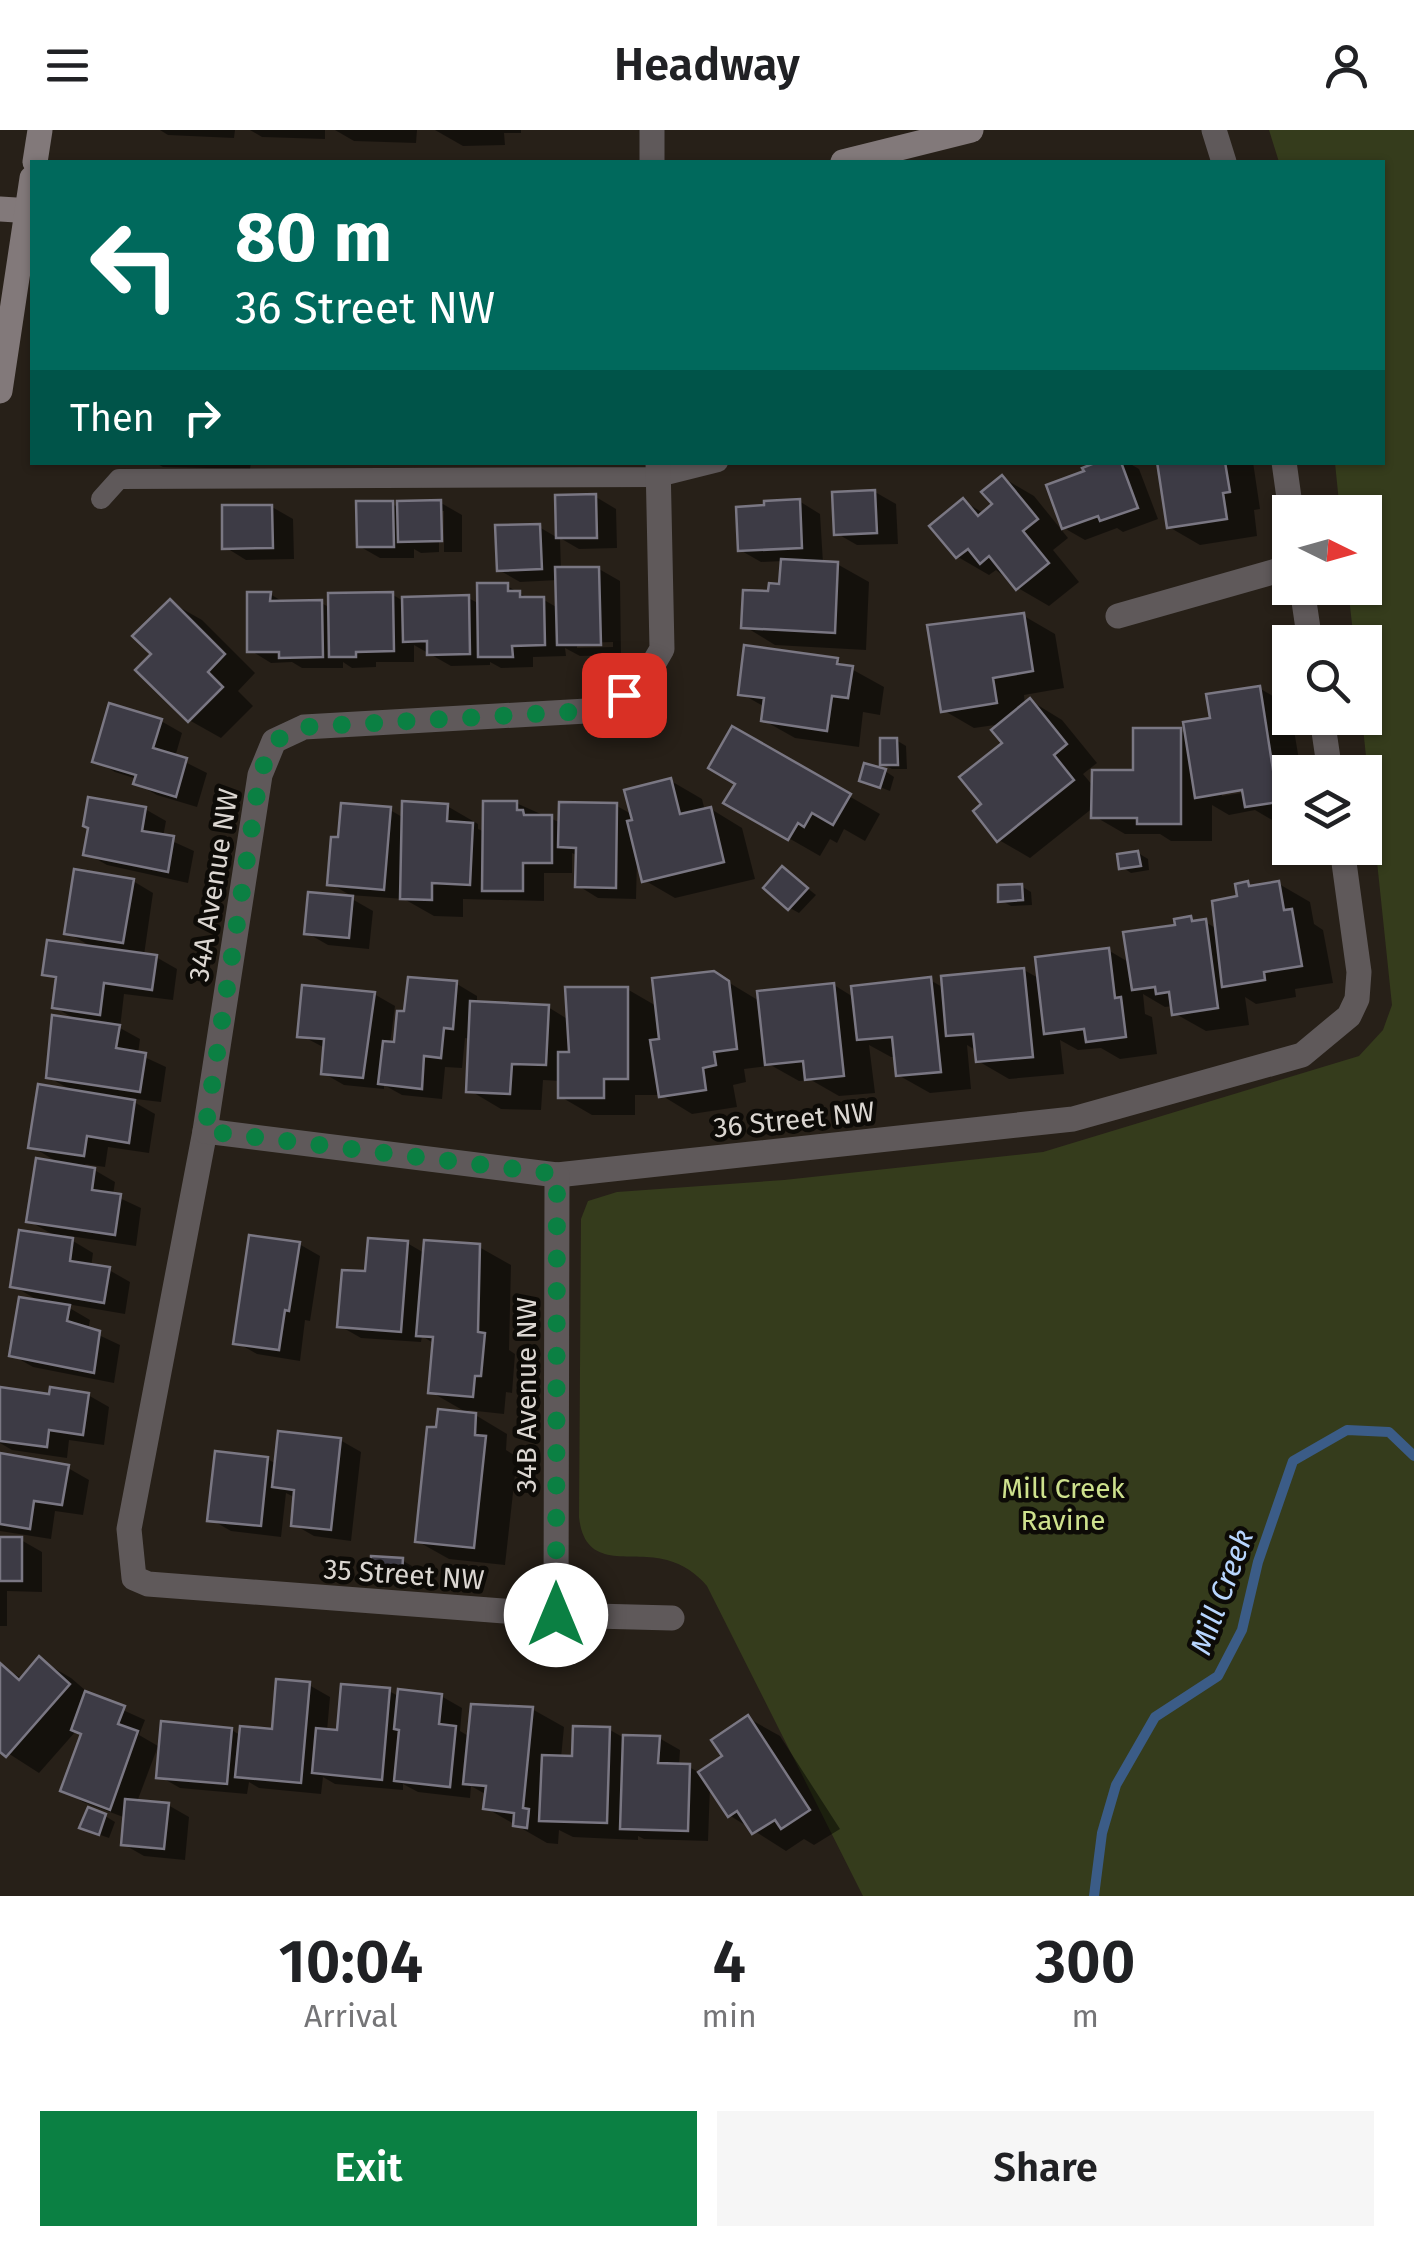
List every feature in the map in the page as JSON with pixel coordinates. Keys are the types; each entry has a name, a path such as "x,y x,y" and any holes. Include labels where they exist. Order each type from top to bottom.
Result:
{"main road":[{"path":"35,160 40,130"},
{"path":"851,160 971,130"},
{"path":"0,209 30,210 0,391"}],"street":[{"path":"652,130 652,160"},
{"path":"1214,130 1223,160"},
{"path":"1284,465 1289,495"},
{"name":"34A Avenue NW","path":"134,1578 129,1529 205,1131 260,774 274,741 304,727 604,710 644,680 662,649 658,470"},
{"path":"1118,616 1272,572"},
{"name":"36 Street NW","path":"205,1131 557,1174 1073,1119 1302,1055 1350,1016 1357,999 1356,941 1345,865"},
{"name":"34B Avenue NW","path":"556,1615 557,1174"},
{"name":"35 Street NW","path":"134,1578 148,1584 556,1615 672,1618"}],"lane":[{"path":"101,500 119,479 658,470 696,465"}],"green space":[{"name":"Mill Creek Ravine","path":"1269,130 1414,130 1414,1896 863,1896 707,1586 689,1570 667,1560 600,1552 590,1546 583,1534 579,1517 581,1219 588,1201 617,1192 784,1180 1043,1152 1359,1056 1383,1030 1392,1005 1377,865 1382,865 1382,755 1366,755 1364,735 1382,735 1382,625 1352,625 1350,605 1382,605 1382,495 1338,495 1335,465 1385,465 1385,160 1278,160"}],"building":[{"path":"1122,465 1138,508 1062,529 1046,485 1084,471 1082,468"},
{"path":"1157,465 1226,465 1230,492 1223,493 1227,519 1167,528"},
{"path":"1002,475 1038,519 1023,531 1049,563 1016,590 989,556 980,564 968,549 956,558 929,526 963,498 978,516 992,504 981,492"},
{"path":"875,490 877,533 834,535 832,492"},
{"path":"596,494 597,538 556,538 555,495"},
{"path":"800,499 802,548 738,551 736,507"},
{"path":"441,500 442,541 398,542 397,501"},
{"path":"356,501 393,501 394,547 357,547"},
{"path":"222,505 272,505 273,548 222,549"},
{"path":"540,524 542,569 497,571 495,525"},
{"path":"781,559 838,562 835,633 741,628 743,590 768,591 769,583 779,584"},
{"path":"555,567 599,567 601,645 557,645"},
{"path":"477,583 508,583 508,591 520,591 520,597 544,597 545,645 512,646 513,657 478,657"},
{"path":"247,592 271,592 270,601 322,600 323,657 279,658 279,652 247,652"},
{"path":"393,592 394,651 329,657 328,593"},
{"path":"469,595 470,654 427,655 427,641 403,642 402,597"},
{"path":"170,599 225,654 208,672 223,687 188,722 135,670 151,654 132,636"},
{"path":"1024,613 1033,671 993,678 997,703 941,712 927,625"},
{"path":"744,645 838,658 837,664 853,666 848,698 832,696 827,731 761,721 764,698 738,695"},
{"path":"1260,686 1272,763 1272,803 1245,807 1242,790 1195,798 1183,722 1210,718 1206,694"},
{"path":"1030,698 1067,744 1054,755 1074,780 997,842 973,811 981,804 959,777 1002,743 991,730"},
{"path":"109,703 162,719 153,748 187,758 176,797 133,784 136,775 92,762"},
{"path":"732,726 851,794 833,825 812,813 804,827 798,823 788,840 723,803 735,784 708,768"},
{"path":"1133,728 1181,728 1181,824 1137,824 1137,818 1091,818 1092,770 1133,770"},
{"path":"880,738 897,738 898,765 880,765"},
{"path":"864,763 886,769 880,788 859,781"},
{"path":"671,778 680,814 711,807 724,862 642,882 627,821 632,820 624,790"},
{"path":"88,797 146,807 142,831 174,836 168,872 83,855"},
{"path":"402,801 448,804 447,821 473,823 470,885 432,883 432,900 400,899"},
{"path":"483,801 517,801 517,810 523,810 524,815 552,815 552,863 523,863 523,891 482,891"},
{"path":"559,802 617,803 616,888 575,887 576,848 558,847"},
{"path":"341,803 391,807 384,890 327,885 331,837 338,837"},
{"path":"1138,851 1141,866 1119,869 1117,854"},
{"path":"782,866 808,888 788,910 763,888"},
{"path":"74,869 134,879 123,943 64,934"},
{"path":"1248,881 1249,886 1279,881 1284,910 1292,909 1302,966 1264,972 1265,980 1222,987 1212,901 1237,896 1235,884"},
{"path":"1022,884 1023,900 998,902 998,885"},
{"path":"308,892 353,896 349,938 304,934"},
{"path":"1191,916 1192,921 1206,919 1218,1008 1172,1015 1169,992 1156,994 1155,987 1132,990 1123,932 1175,925 1174,919"},
{"path":"47,940 157,955 152,990 104,983 100,1015 52,1008 56,977 42,975"},
{"path":"1109,948 1115,998 1121,997 1126,1037 1086,1042 1084,1029 1044,1034 1035,957"},
{"path":"1024,968 1033,1057 976,1062 973,1034 946,1036 941,976"},
{"path":"714,971 729,981 737,1049 714,1052 716,1065 703,1068 706,1090 659,1097 650,1040 659,1039 652,978"},
{"path":"408,977 457,981 453,1029 444,1028 441,1058 424,1056 422,1089 378,1084 383,1041 394,1042 397,1011 404,1011"},
{"path":"931,977 941,1072 896,1076 892,1037 857,1040 851,986"},
{"path":"834,983 844,1076 805,1080 803,1061 765,1065 757,991"},
{"path":"302,985 375,992 363,1078 321,1074 324,1039 297,1037"},
{"path":"565,987 628,987 628,1079 604,1079 604,1098 558,1098 558,1052 569,1052"},
{"path":"470,1001 549,1005 546,1065 512,1064 510,1094 466,1092"},
{"path":"52,1015 120,1025 116,1048 146,1053 140,1092 46,1078"},
{"path":"38,1084 135,1100 129,1143 87,1136 84,1156 28,1148"},
{"path":"36,1158 95,1168 92,1190 121,1194 115,1235 26,1222"},
{"path":"19,1230 73,1238 70,1261 110,1267 104,1303 10,1287"},
{"path":"249,1235 300,1242 279,1350 233,1344"},
{"path":"368,1238 408,1241 401,1332 337,1327 342,1270 365,1271"},
{"path":"424,1240 480,1244 478,1332 485,1333 481,1376 475,1376 473,1397 428,1393 433,1337 416,1336"},
{"path":"19,1297 70,1305 67,1321 100,1331 94,1373 9,1356"},
{"path":"0,1387 49,1394 50,1387 89,1393 83,1435 49,1430 47,1447 0,1441"},
{"path":"438,1409 476,1413 475,1435 486,1436 474,1548 415,1542 427,1427 436,1427"},
{"path":"278,1431 341,1438 331,1530 291,1526 294,1490 272,1487"},
{"path":"215,1451 268,1457 261,1526 207,1521"},
{"path":"0,1453 69,1465 62,1505 34,1501 30,1529 0,1524"},
{"path":"0,1537 22,1537 22,1581 0,1581"},
{"path":"371,1556 403,1558 402,1574 370,1572"},
{"path":"39,1656 70,1684 6,1757 0,1752 0,1663 19,1680"},
{"path":"276,1679 310,1682 301,1783 235,1777 240,1726 272,1729"},
{"path":"341,1684 390,1688 382,1780 312,1773 316,1728 337,1730"},
{"path":"398,1689 442,1694 439,1724 456,1726 450,1787 394,1781"},
{"path":"85,1691 125,1706 118,1724 138,1731 110,1810 60,1791 81,1734 71,1730"},
{"path":"471,1704 533,1707 523,1808 529,1809 527,1828 513,1826 514,1813 483,1809 486,1786 463,1784"},
{"path":"748,1715 810,1810 781,1829 775,1820 752,1834 737,1811 728,1817 698,1772 722,1756 711,1740"},
{"path":"161,1721 232,1728 227,1784 156,1778"},
{"path":"573,1726 610,1727 607,1823 539,1821 542,1755 572,1756"},
{"path":"623,1735 660,1736 658,1763 690,1764 688,1831 620,1829"},
{"path":"125,1799 169,1803 164,1849 121,1845"},
{"path":"88,1807 106,1814 99,1835 79,1828"}],"waterway":[{"name":"Mill Creek","path":"1094,1896 1102,1833 1116,1785 1155,1717 1218,1676 1242,1630 1258,1562 1293,1461 1347,1430 1389,1432 1414,1456"}],"route":[{"path":"556,1615 557,1174 205,1131 260,774 274,741 304,727 604,710 624,695"}]}
